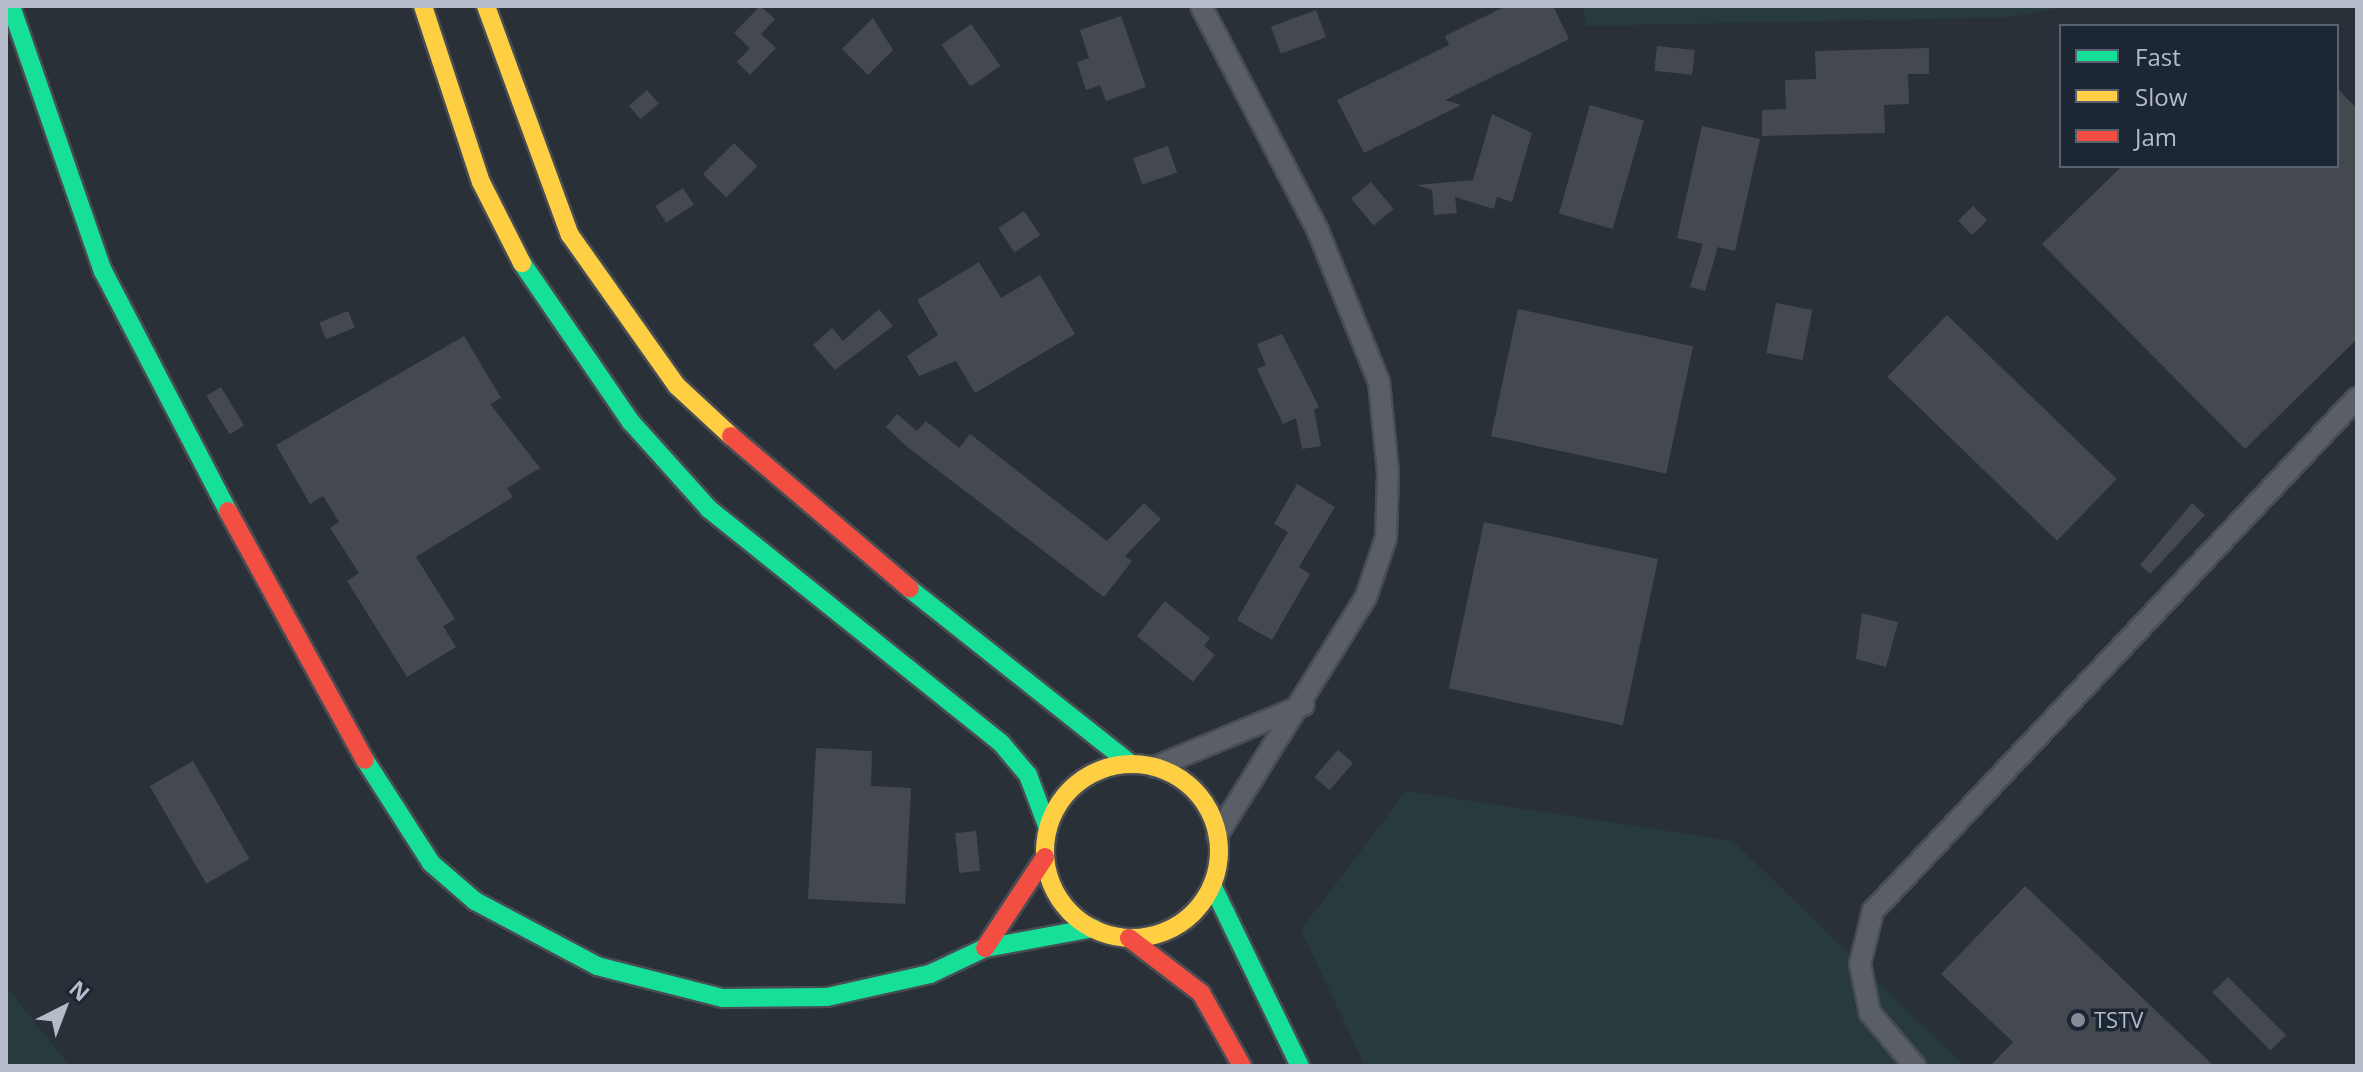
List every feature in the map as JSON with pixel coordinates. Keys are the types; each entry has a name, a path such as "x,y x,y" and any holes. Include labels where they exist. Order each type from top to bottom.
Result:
{"street":[{"path":"11,6 103,271 325,698 431,863 475,901 597,966 723,998 827,997 930,974 985,948 1093,928"},
{"path":"423,6 481,182 518,258 631,422 709,509 1001,743 1028,775 1048,828 1045,857 985,948"},
{"path":"486,6 570,235 677,386 813,512 1131,764"},
{"path":"1201,6 1318,231 1379,382 1388,472 1386,538 1344,644 1217,835 1212,885 1300,1066"},
{"path":"1915,1066 1870,1013 1860,964 1873,911 2357,398"},
{"path":"1155,767 1304,705"},
{"path":"1048,828 1079,781 1131,764 1155,767 1195,791 1217,835"},
{"path":"1045,857 1069,911 1093,928 1129,938 1201,993 1242,1066"},
{"path":"1129,938 1179,925 1212,885"}],"green space":[{"path":"1584,6 2071,6 2011,17 1585,26"},
{"path":"1406,791 1733,841 1964,1066 1365,1066 1301,930"},
{"path":"6,986 70,1066 6,1066"}],"building":[{"path":"760,6 775,19 761,34 776,48 750,75 737,62 750,48 734,33"},
{"path":"1506,6 1553,6 1569,39 1445,100 1461,105 1364,153 1337,100 1449,45 1445,36"},
{"path":"1316,10 1326,37 1281,54 1271,26"},
{"path":"1121,16 1146,87 1106,101 1100,85 1086,90 1077,62 1089,58 1080,30"},
{"path":"873,18 893,50 868,75 842,49"},
{"path":"971,24 1000,66 971,86 942,45"},
{"path":"1657,46 1695,50 1692,75 1654,71"},
{"path":"1929,48 1929,74 1908,74 1909,104 1884,105 1885,133 1762,136 1762,110 1786,109 1785,80 1816,79 1815,51"},
{"path":"647,90 659,104 641,119 629,106"},
{"path":"2339,90 2357,109 2357,339 2245,449 2042,244 2120,168 2339,168"},
{"path":"1590,105 1644,120 1613,229 1559,214"},
{"path":"1492,114 1532,133 1512,202 1497,197 1494,209 1455,197 1457,213 1434,215 1432,190 1417,185 1473,180"},
{"path":"1702,126 1760,139 1735,251 1718,247 1705,291 1690,287 1703,244 1677,238"},
{"path":"734,143 757,166 726,197 703,174"},
{"path":"1168,146 1177,172 1142,185 1133,158"},
{"path":"1371,182 1393,209 1374,226 1351,199"},
{"path":"683,188 694,205 666,223 655,206"},
{"path":"1973,206 1987,220 1972,235 1958,221"},
{"path":"1024,211 1040,235 1015,252 998,228"},
{"path":"979,262 1001,298 1040,275 1075,334 975,393 956,361 919,376 907,356 938,335 917,300"},
{"path":"1776,303 1812,310 1803,360 1766,353"},
{"path":"879,309 893,326 835,370 813,345 832,328 843,341"},
{"path":"1518,309 1693,346 1666,473 1491,436"},
{"path":"348,311 355,328 326,339 319,323"},
{"path":"1947,315 2117,479 2057,541 1887,377"},
{"path":"1282,334 1319,407 1314,410 1321,446 1302,449 1296,418 1283,424 1257,369 1266,365 1257,344"},
{"path":"464,336 501,398 490,404 540,468 507,488 513,497 416,557 455,619 443,626 456,647 407,677 347,581 359,573 330,528 339,522 323,496 310,504 276,445"},
{"path":"221,387 244,426 230,434 206,396"},
{"path":"897,414 917,431 926,421 959,448 970,434 1107,541 1144,503 1161,519 1125,556 1132,561 1104,597 906,446 886,427"},
{"path":"1297,484 1335,507 1299,567 1310,574 1272,640 1237,620 1288,532 1274,524"},
{"path":"2192,503 2205,515 2150,574 2140,565"},
{"path":"1484,522 1658,559 1623,725 1449,688"},
{"path":"1165,601 1210,638 1204,646 1215,655 1193,682 1137,636"},
{"path":"1862,613 1898,622 1886,667 1856,659"},
{"path":"816,748 872,751 871,786 911,788 905,904 808,899"},
{"path":"1338,750 1353,763 1329,790 1314,777"},
{"path":"193,761 250,859 206,884 150,786"},
{"path":"976,831 980,871 959,873 955,833"},
{"name":"TSTV","path":"2025,886 2214,1066 1990,1066 2013,1042 1941,974"},
{"path":"2228,977 2286,1035 2270,1051 2212,993"}],"traffic: fast":[{"path":"11,6 103,271 228,511"},
{"path":"522,263 631,422 709,509 1001,743 1028,775 1048,828"},
{"path":"910,589 1131,764"},
{"path":"365,760 431,863 475,901 597,966 723,998 827,997 930,974 985,948 1093,928"},
{"path":"1212,885 1300,1066"}],"traffic: slow":[{"path":"423,6 481,182 522,263"},
{"path":"486,6 570,235 677,386 731,436"},
{"path":"1132,764 1165,771 1193,790 1212,818 1219,851 1212,884 1193,912 1165,931 1132,938 1099,931 1071,912 1052,884 1045,851 1052,818 1071,790 1099,771 1132,764"}],"traffic: jam":[{"path":"731,436 910,589"},
{"path":"228,511 365,760"},
{"path":"985,948 1045,857"},
{"path":"1129,938 1201,993 1242,1066"}],"place":[{"name":"TSTV","path":"2078,1020"}]}
